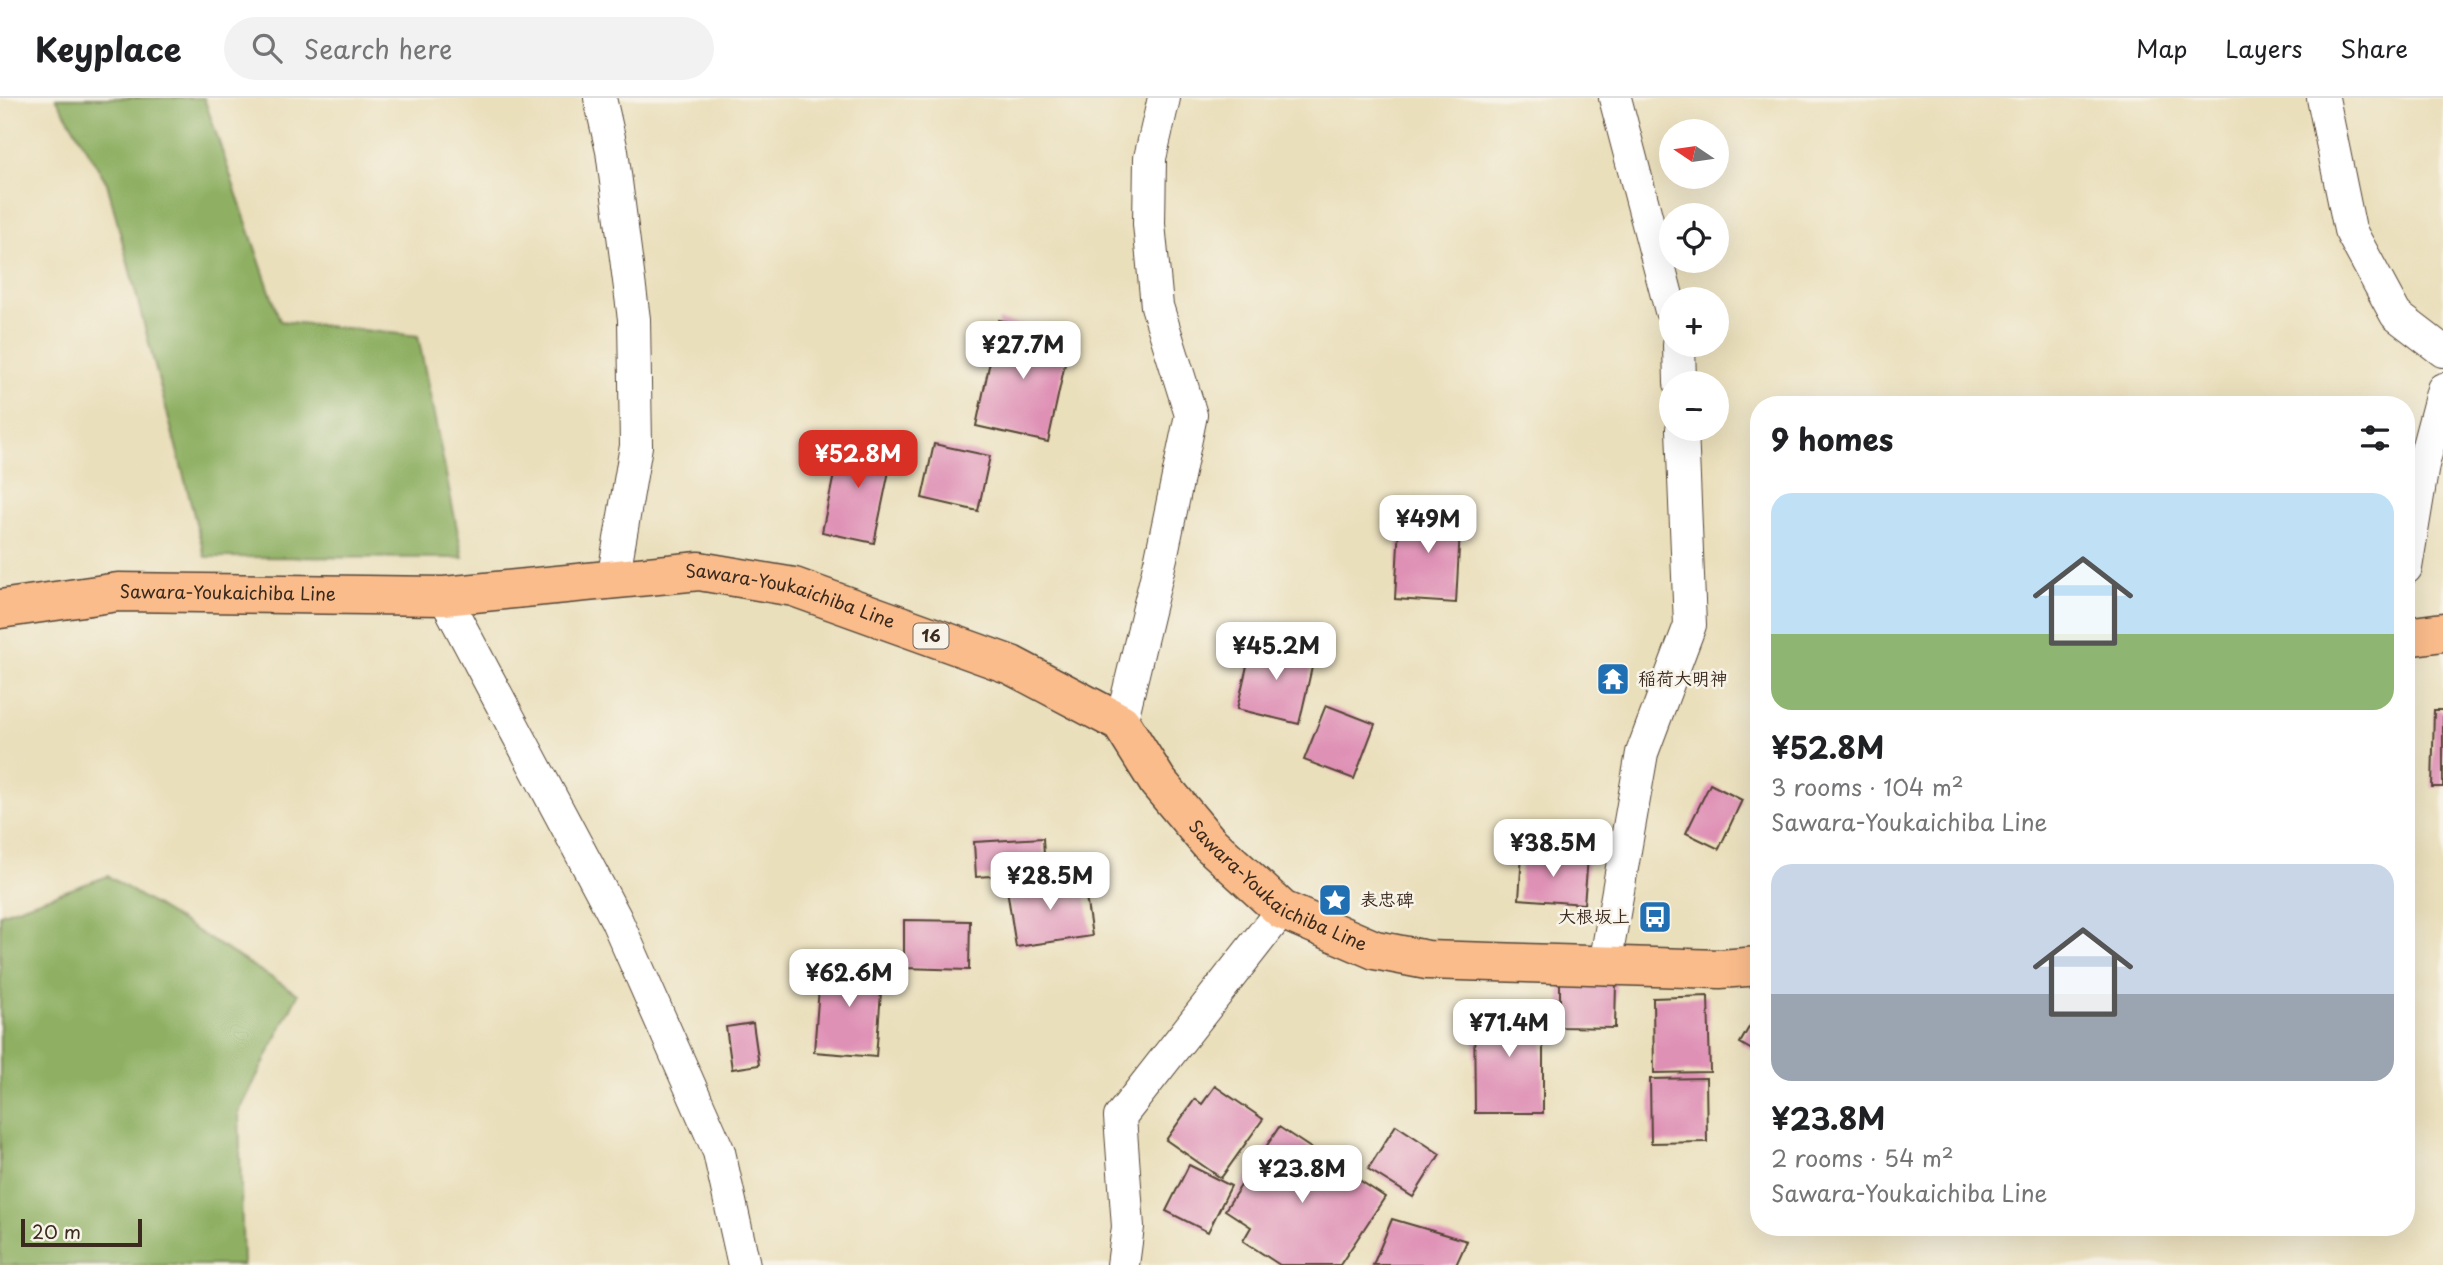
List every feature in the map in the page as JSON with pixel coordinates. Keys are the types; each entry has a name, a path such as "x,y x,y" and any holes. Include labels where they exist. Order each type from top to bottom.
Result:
{"main road":[{"name":"Sawara-Youkaichiba Line","path":"0,609 118,592 444,596 699,571 794,587 1011,665 1121,723 1157,782 1209,843 1282,910 1375,950 1427,960 1720,969 1750,967"},
{"path":"2415,636 2443,632"}],"street":[{"path":"600,98 612,151 634,319 636,446 613,580"},
{"path":"1121,723 1161,558 1191,415 1157,306 1149,224 1150,158 1164,98"},
{"path":"1615,98 1665,287"},
{"path":"2323,98 2350,229 2396,315 2443,351"},
{"path":"2415,513 2423,465 2443,389"},
{"path":"1605,965 1642,753 1690,625 1682,441"},
{"path":"444,596 616,919 719,1152 744,1265"},
{"path":"1123,1265 1128,1227 1119,1117 1282,910"}],"green space":[{"path":"56,98 204,98 280,321 418,336 463,558 205,557 107,183"},
{"path":"108,876 298,994 239,1112 243,1265 0,1265 0,914"}],"building":[{"path":"999,320 1071,336 1048,442 976,426"},
{"path":"842,436 894,447 874,543 822,532"},
{"path":"934,444 990,456 978,511 922,498"},
{"path":"1400,507 1461,511 1456,603 1395,599"},
{"path":"1253,640 1315,654 1299,724 1237,709"},
{"path":"1326,705 1375,724 1354,779 1304,760"},
{"path":"2434,710 2443,710 2443,787 2432,787"},
{"path":"1710,784 1742,800 1719,849 1686,833"},
{"path":"1043,838 1045,873 976,877 974,842"},
{"path":"1522,854 1588,858 1584,904 1519,899"},
{"path":"1083,877 1092,936 1016,947 1007,889"},
{"path":"904,920 970,921 969,970 904,968"},
{"path":"821,962 883,966 876,1057 814,1052"},
{"path":"1560,982 1616,982 1615,1028 1560,1027"},
{"path":"1708,996 1710,1072 1654,1073 1653,998"},
{"path":"1474,1006 1543,1006 1543,1113 1475,1113"},
{"path":"753,1023 759,1065 732,1069 726,1027"},
{"path":"1750,1026 1750,1049 1740,1043"},
{"path":"1706,1078 1707,1142 1651,1143 1650,1079"},
{"path":"1215,1086 1263,1119 1221,1178 1166,1140 1195,1099 1202,1104"},
{"path":"1396,1125 1440,1154 1413,1197 1368,1169"},
{"path":"1279,1127 1385,1197 1340,1265 1280,1265 1243,1241 1251,1227 1225,1210"},
{"path":"1189,1165 1231,1186 1208,1232 1166,1211"},
{"path":"1392,1219 1467,1241 1456,1265 1373,1265"}],"place":[{"name":"稲荷大明神","path":"1613,679"},
{"name":"表忠碑","path":"1335,900"},
{"name":"大根坂上","path":"1655,917"}]}
